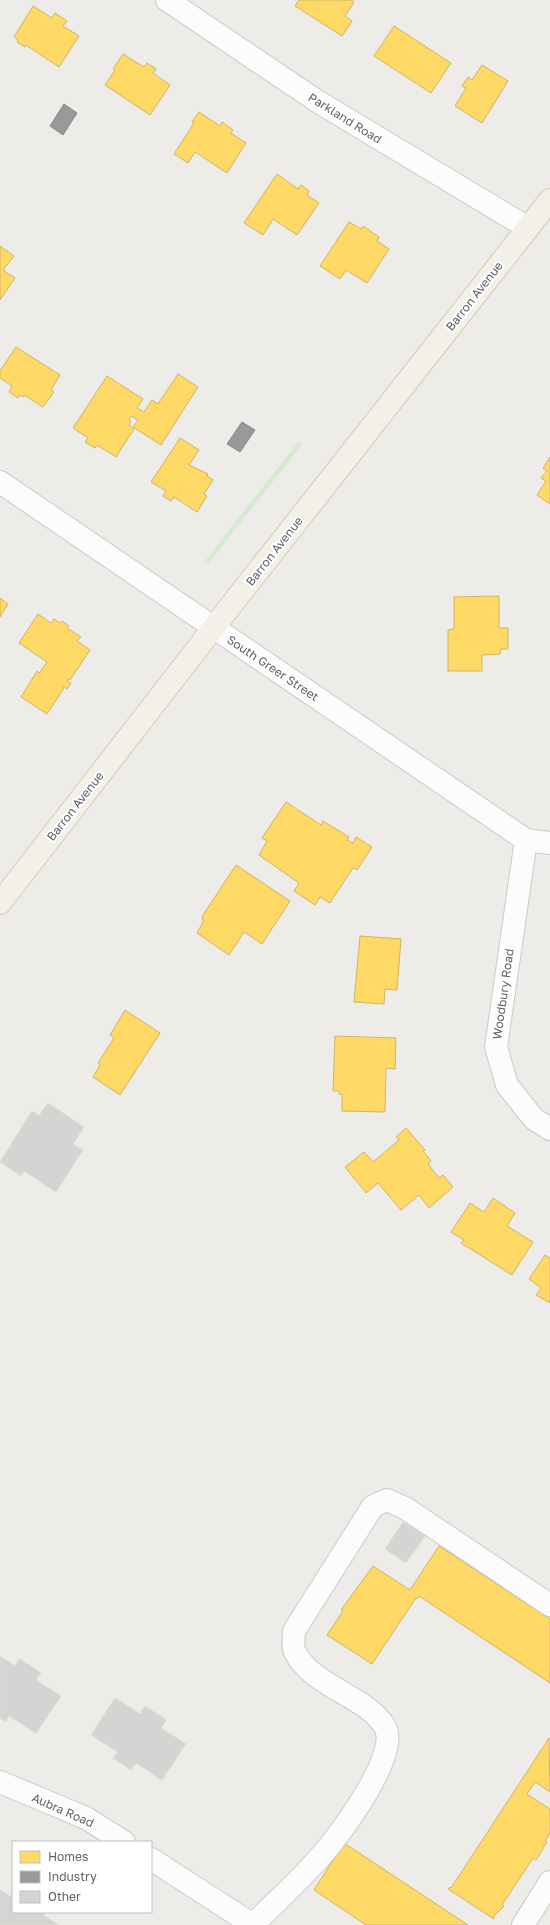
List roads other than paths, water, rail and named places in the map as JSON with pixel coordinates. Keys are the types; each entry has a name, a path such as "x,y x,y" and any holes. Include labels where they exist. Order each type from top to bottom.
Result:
{"main road":[{"name":"Barron Avenue","path":"0,903 214,627 550,200"}],"street":[{"name":"Parkland Road","path":"167,0 317,101 528,228"},
{"name":"South Greer Street","path":"0,482 526,840 550,843"},
{"name":"Woodbury Road","path":"526,840 496,1047 507,1085 534,1119 550,1129"},
{"path":"152,1860 253,1925 327,1849 374,1783 385,1755 388,1742 385,1727 370,1712 310,1672 294,1651 294,1631 373,1506 387,1500 405,1508 550,1605"},
{"name":"Aubra Road","path":"0,1782 86,1818 122,1841"},
{"path":"523,1925 550,1882"}]}
